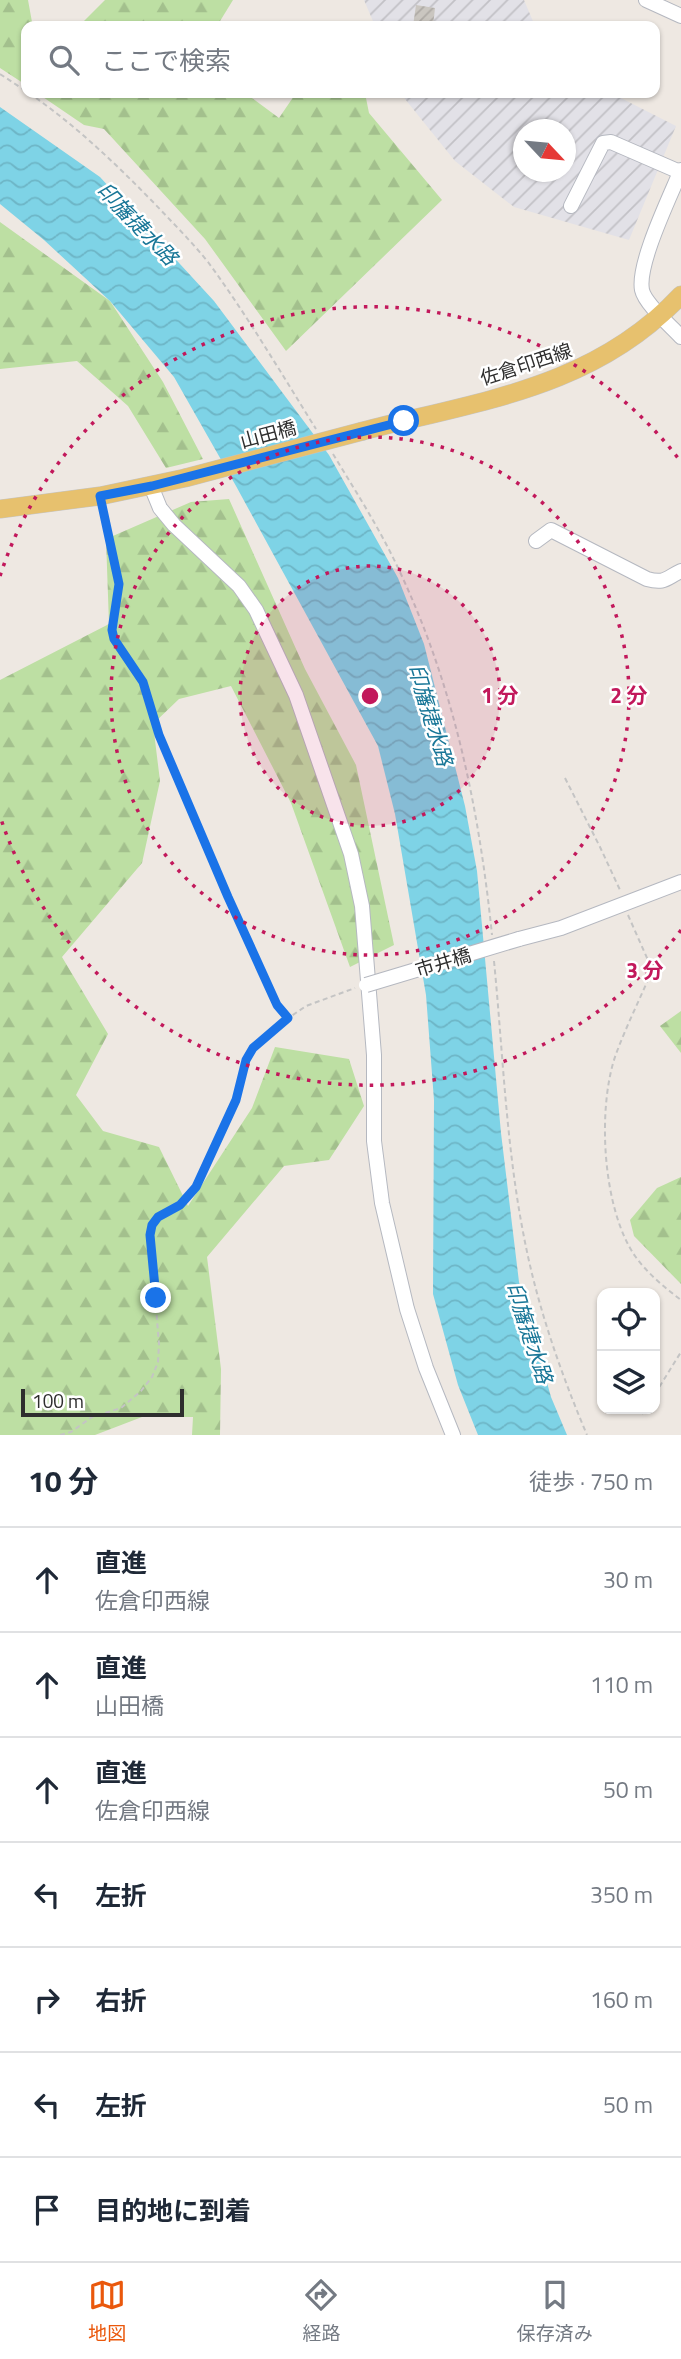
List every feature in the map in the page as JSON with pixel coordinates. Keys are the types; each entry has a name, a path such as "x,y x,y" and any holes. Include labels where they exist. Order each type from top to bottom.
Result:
{"main road":[{"name":"佐倉印西線","path":"363,431 549,383 615,350 681,296"},
{"name":"山田橋","path":"152,486 363,431"},
{"path":"0,509 100,496 152,486"}],"street":[{"path":"646,0 681,16"},
{"path":"571,206 603,143 611,142 681,171 642,269 642,292 681,337"},
{"path":"152,486 160,508 174,525 239,586 256,610 296,695 351,854 362,906 374,1055 374,1142 382,1203 407,1309 426,1368 453,1435"},
{"path":"536,541 551,530 646,579 667,580 681,571"},
{"name":"市井橋","path":"366,985 561,928 681,881"}],"path":[{"path":"0,74 21,88"},
{"path":"36,98 104,153 198,251 229,292 321,436"},
{"path":"328,447 370,512 399,569 428,636 448,695 477,819 492,942"},
{"path":"100,496 119,584 112,630 114,639 143,682 159,735 228,897 272,995 288,1018"},
{"path":"565,778 600,846 651,967 616,1054 608,1091 605,1149 618,1222 625,1238 649,1273 681,1300"},
{"path":"494,955 511,1159 524,1237 549,1334 587,1435"},
{"path":"60,1435 71,1432 92,1417 121,1408 141,1391 152,1377 158,1362 159,1344 150,1235 152,1225 158,1217 180,1205 196,1187 236,1100 246,1060 253,1048 306,1006 366,985"},
{"path":"660,1386 681,1352"}],"shaded area":[{"path":"364,0 524,0 533,21 373,21"},
{"path":"404,98 621,98 676,126 629,240 514,207 455,161"}],"green space":[{"path":"0,0 28,0 32,21 21,21 21,82 0,68"},
{"path":"105,0 233,0 220,21 84,21"},
{"path":"44,98 252,98 279,118 293,98 366,98 369,113 442,200 286,351 205,239 104,129 84,125"},
{"path":"0,222 110,301 163,382 203,459 166,468 128,406 77,361 0,369"},
{"path":"229,499 305,669 356,765 394,945 350,967 291,803 231,686 179,699 153,724 160,781 142,863 62,957 108,1034 76,1095 103,1131 159,1147 188,1206 252,1108 275,1047 349,1059 364,1106 329,1160 284,1166 207,1257 221,1369 220,1435 192,1435 193,1417 142,1417 95,1435 0,1435 0,680 109,624 106,539 191,502"},
{"path":"681,1011 681,1053 660,1026"},
{"path":"681,1177 681,1284 634,1236 630,1220 657,1188"}],"water":[{"name":"印旛捷水路","path":"0,107 100,177 214,301 329,455 398,578 424,644 465,806 477,871 501,1133 519,1282 551,1397 567,1435 478,1435 458,1385 433,1294 434,1100 426,995 395,814 378,746 174,377 110,301 44,240 0,204"}],"building":[{"path":"416,5 435,8 434,21 414,21"}],"route":[{"path":"156,1298 150,1235 152,1225 158,1217 180,1205 196,1187 236,1100 246,1060 253,1048 288,1018 277,1005 262,975 228,897 159,735 143,682 114,639 112,630 119,584 100,496 152,486 404,421"}]}
